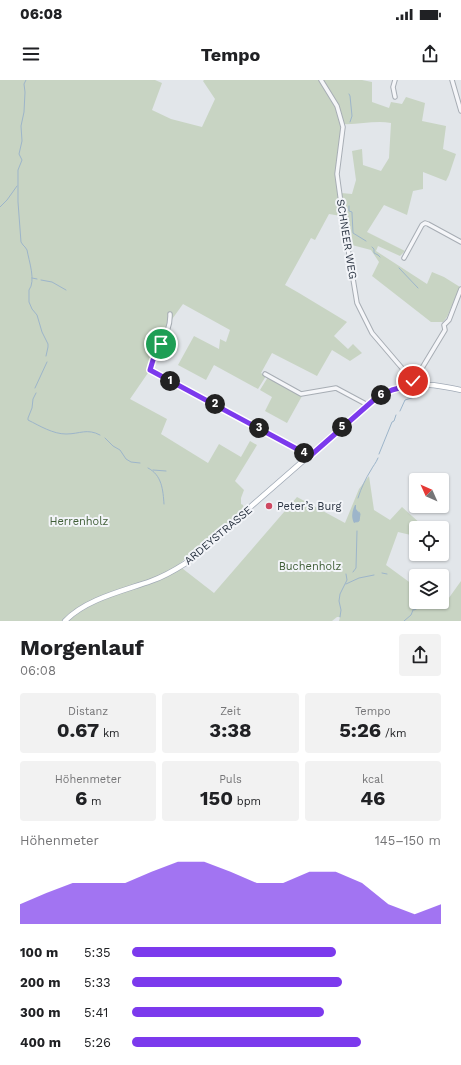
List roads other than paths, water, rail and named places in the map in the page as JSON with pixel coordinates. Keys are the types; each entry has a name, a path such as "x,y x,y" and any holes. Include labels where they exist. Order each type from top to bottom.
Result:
{"main road":[{"name":"ARDEYSTRASSE","path":"65,621 82,608 98,600 152,581 170,573 186,563 376,398 398,388 414,383 431,384 461,390"}],"street":[{"name":"SCHNEER WEG","path":"321,80 337,106 343,127 337,174 342,218 357,303 372,333 414,383"},
{"path":"395,97 393,87 396,80"},
{"path":"452,80 461,111"},
{"path":"404,258 422,226 425,224 428,224 461,242"},
{"path":"414,383 445,330 444,325 449,320 461,289"},
{"path":"170,314 170,322 167,331 153,360 150,370 310,456"},
{"path":"265,374 301,394 336,388 364,403 366,406"}],"water":[{"path":"355,505 360,514 359,521 354,523 352,514"}],"waterway":[{"path":"26,80 24,84 24,112 21,126 22,141 19,154 22,160 18,170 18,202 21,242 27,250 32,276 32,282 29,290 29,302 37,315 42,332 48,344 46,356"},
{"path":"349,94 352,116 350,122"},
{"path":"0,207 17,186"},
{"path":"349,206 349,211 352,212 353,233 366,241"},
{"path":"372,247 374,249 374,253 380,257"},
{"path":"399,268 418,288"},
{"path":"32,278 37,279"},
{"path":"41,280 52,282 66,290"},
{"path":"35,388 47,362"},
{"path":"36,393 28,420 56,433 71,434 91,432 100,435"},
{"path":"400,411 405,400 418,396"},
{"path":"379,454 396,415"},
{"path":"105,438 113,446 120,450 126,459 131,462 140,463"},
{"path":"358,498 365,480 378,458"},
{"path":"148,468 153,471 161,483 164,504"},
{"path":"153,470 166,471"},
{"path":"357,522 359,521 359,512"},
{"path":"353,572 356,568 357,531"},
{"path":"382,573 387,574"},
{"path":"340,617 341,610 339,601 340,594 347,580 346,574"},
{"path":"346,584 359,578 374,575"},
{"path":"404,621 411,615 413,609"}],"place":[{"name":"Peter’s Burg","path":"269,506"}],"park label":[{"name":"Herrenholz","path":"79,521"},
{"name":"Buchenholz","path":"310,566"}]}
